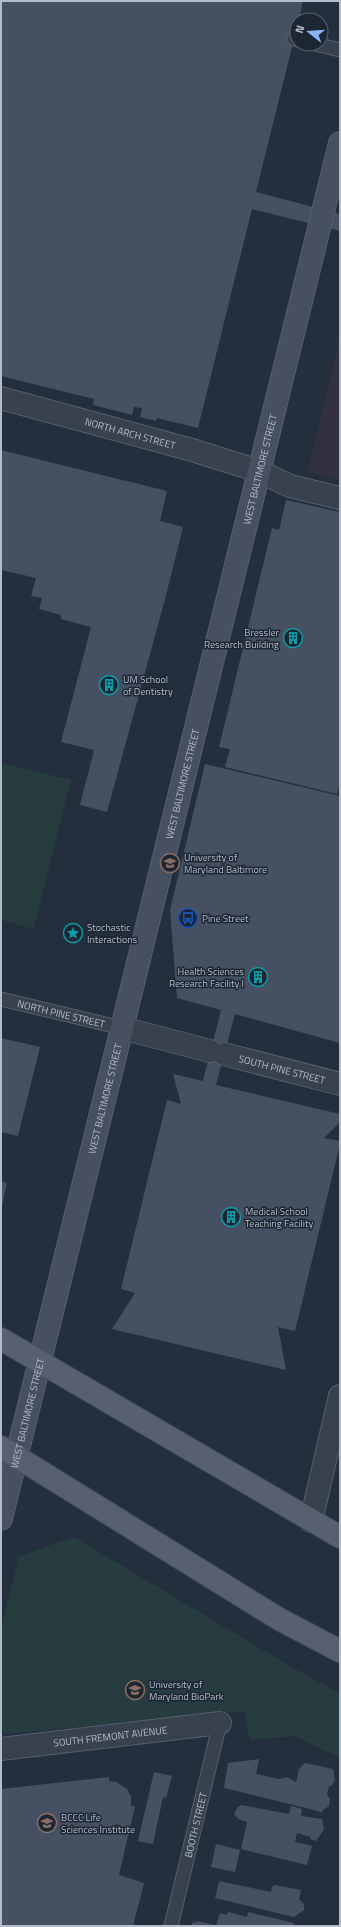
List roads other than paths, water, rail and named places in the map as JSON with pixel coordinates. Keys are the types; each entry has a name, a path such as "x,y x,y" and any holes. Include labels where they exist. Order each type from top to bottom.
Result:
{"main road":[{"name":"WEST BALTIMORE STREET","path":"1,1519 8,1452 40,1361 340,143"},
{"path":"1,1339 340,1537"},
{"path":"8,1452 279,1619 340,1651"}],"street":[{"name":"NORTH ARCH STREET","path":"1,398 192,450 259,470 290,486 340,498"},
{"name":"SOUTH PINE STREET","path":"122,1028 340,1084"},
{"path":"311,1520 340,1396"},
{"name":"SOUTH FREMONT AVENUE","path":"1,1749 220,1723"}],"lane":[{"path":"329,47 340,50"},
{"name":"NORTH PINE STREET","path":"1,999 122,1028"},
{"name":"BOOTH STREET","path":"171,1926 220,1723"}],"place":[{"name":"Bressler Research Building","path":"293,638"},
{"name":"UM School of Dentistry","path":"109,685"},
{"name":"University of Maryland Baltimore","path":"170,863"},
{"name":"Pine Street","path":"188,918"},
{"name":"Stochastic Interactions","path":"73,933"},
{"name":"Health Sciences Research Facility I","path":"258,977"},
{"name":"Medical School Teaching Facility","path":"231,1217"},
{"name":"University of Maryland BioPark","path":"135,1690"},
{"name":"BCCC Life Sciences Institute","path":"47,1823"}]}
